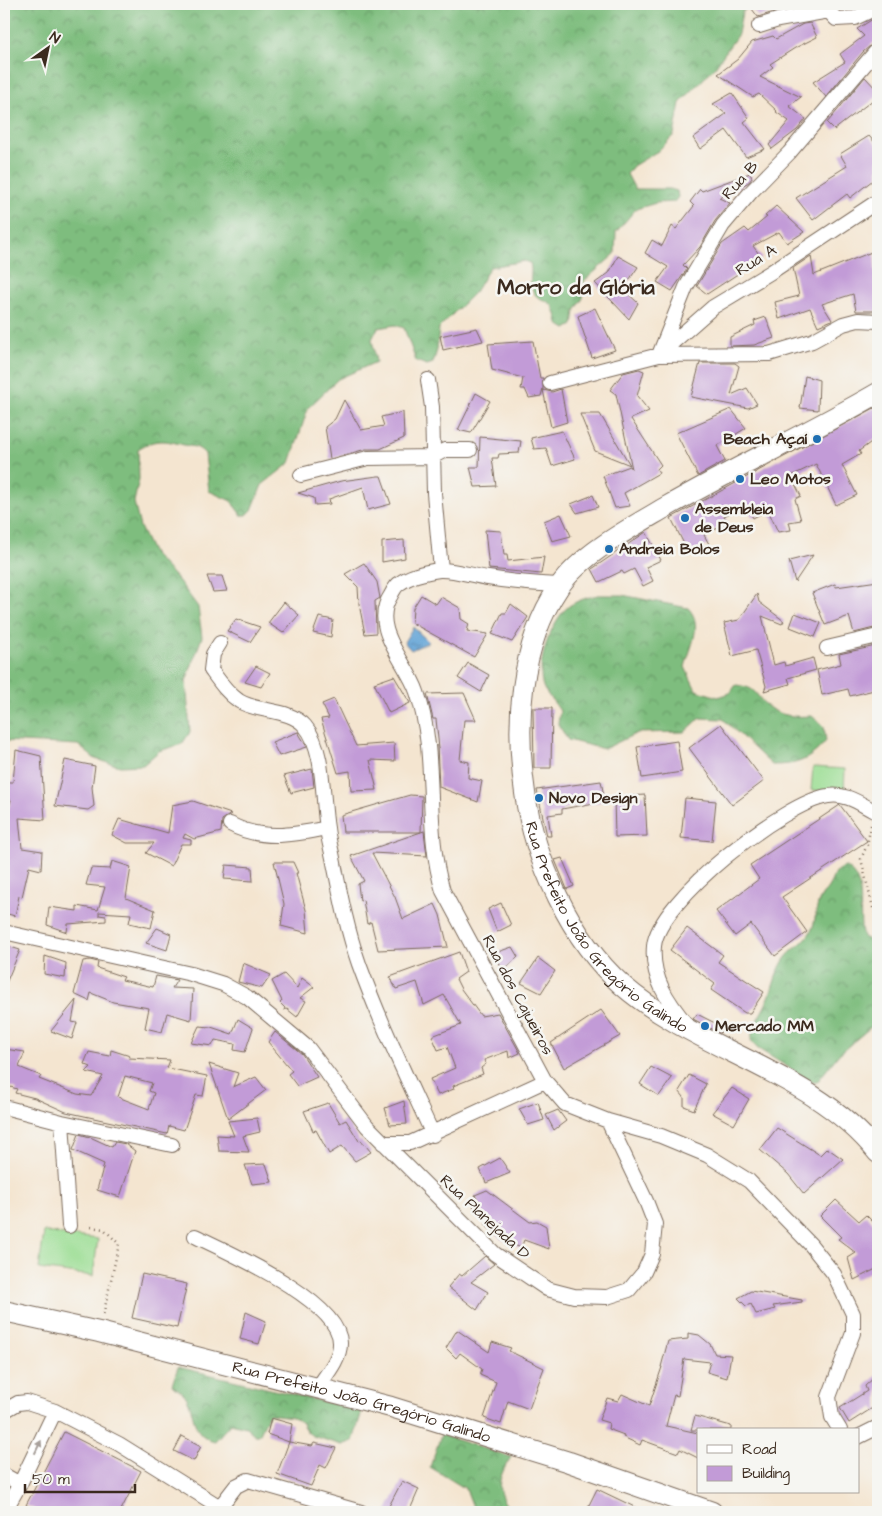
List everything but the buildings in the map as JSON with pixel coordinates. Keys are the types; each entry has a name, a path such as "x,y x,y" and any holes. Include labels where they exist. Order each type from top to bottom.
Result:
{"main road":[{"name":"Rua Prefeito João Gregório Galindo","path":"878,393 630,528 587,558 560,585 540,621 528,662 521,711 521,764 528,814 534,836 547,875 568,914 591,950 620,983 652,1009 694,1033 786,1080 815,1098 845,1120 878,1153"},
{"name":"Rua Prefeito João Gregório Galindo","path":"4,1311 99,1332 318,1387 569,1462 712,1512"}],"street":[{"path":"759,26 825,7 836,19 855,18 878,8"},
{"name":"Rua B","path":"659,355 686,286 723,225 751,192 795,146 878,48"},
{"name":"Rua A","path":"659,355 712,307 771,272 878,201"},
{"name":"Rua A","path":"550,383 659,355 770,354 812,342 842,324 858,320 878,322"},
{"path":"428,380 432,407 432,457 441,570"},
{"path":"301,474 368,458 432,457 445,450 470,450"},
{"name":"Rua dos Cajueiros","path":"560,585 489,579 441,570 415,575 398,583 387,601 384,624 392,645 417,692 430,764 431,833 434,858 443,891 545,1081 565,1104 608,1122 661,1136 699,1152 749,1181 810,1244 834,1274 853,1314 853,1333 829,1396 832,1417 839,1428"},
{"path":"827,648 878,636"},
{"path":"220,642 213,654 211,670 224,688 239,701 265,711 288,715 305,725 316,745 327,828 340,896 359,963 395,1052 433,1135"},
{"path":"694,1033 667,1000 656,975 654,946 666,917 696,882 734,851 780,817 812,800 829,796 845,796 874,811"},
{"path":"230,824 252,834 288,836 327,828"},
{"name":"Rua Planejada D","path":"4,932 191,974 223,984 239,993 274,1018 308,1048 367,1126 495,1254 524,1276 547,1289 574,1296 607,1296 629,1290 644,1272 652,1254 655,1224 632,1170 608,1122"},
{"path":"383,1143 410,1143 433,1135 545,1081"},
{"path":"4,1107 62,1122 172,1145"},
{"path":"62,1122 69,1226"},
{"path":"195,1236 261,1268 301,1294 331,1320 338,1332 340,1348 338,1355 318,1387"},
{"path":"4,1412 18,1403 27,1402 55,1411 136,1454 218,1510 236,1486 248,1480 361,1512"},
{"path":"8,1511 55,1411"},
{"path":"860,1436 878,1427"},
{"path":"4,1475 20,1484"}],"path":[{"path":"874,811 867,845 861,859 873,908 878,918"},
{"path":"91,1227 104,1229 119,1244 99,1332"}],"green space":[{"path":"4,4 754,4 742,12 738,34 715,67 680,103 674,135 658,151 633,166 627,174 635,189 670,189 677,191 678,197 674,202 656,203 636,209 616,232 615,254 584,281 583,298 575,311 573,325 566,329 558,324 556,314 550,303 539,298 533,291 530,263 524,261 490,267 475,292 439,328 437,350 433,363 427,365 416,361 404,328 395,325 378,328 372,339 376,362 338,379 308,408 290,463 262,485 252,510 247,515 241,515 231,501 209,491 205,454 200,450 160,441 144,445 138,449 139,479 134,502 140,527 153,554 178,580 198,607 202,637 186,681 190,732 182,744 159,751 143,765 120,766 95,759 78,745 4,741"},
{"path":"598,595 622,595 688,608 693,614 695,628 685,667 696,690 718,697 730,693 736,685 748,688 772,710 795,716 812,716 824,727 826,741 814,753 796,763 772,765 723,719 700,718 685,732 637,733 604,749 568,740 558,724 560,711 544,689 541,680 543,657 546,644 562,613 576,602"},
{"path":"813,767 845,769 844,792 811,790"},
{"path":"846,867 853,873 860,889 863,937 878,945 878,1021 839,1054 817,1082 812,1082 757,1048 751,1041 755,1026 767,1002 783,961 809,935 814,924 820,898 830,885 836,872"},
{"path":"44,1232 98,1239 93,1276 39,1269"},
{"path":"178,1367 362,1411 353,1441 342,1445 313,1436 307,1432 301,1422 293,1417 269,1414 259,1435 255,1435 246,1427 231,1423 215,1441 207,1438 197,1429 185,1395 172,1385"},
{"path":"441,1435 511,1457 499,1485 502,1498 512,1512 475,1512 466,1489 430,1467"}],"water":[{"path":"413,627 429,642 411,650 404,642"}],"place":[{"name":"Beach Açaí","path":"817,439"},
{"name":"Leo Motos","path":"740,479"},
{"name":"Assembleia de Deus","path":"685,518"},
{"name":"Andreia Bolos","path":"609,549"},
{"name":"Novo Design","path":"539,798"},
{"name":"Mercado MM","path":"705,1026"}],"district":[{"name":"Morro da Glória","path":"576,287"}]}
